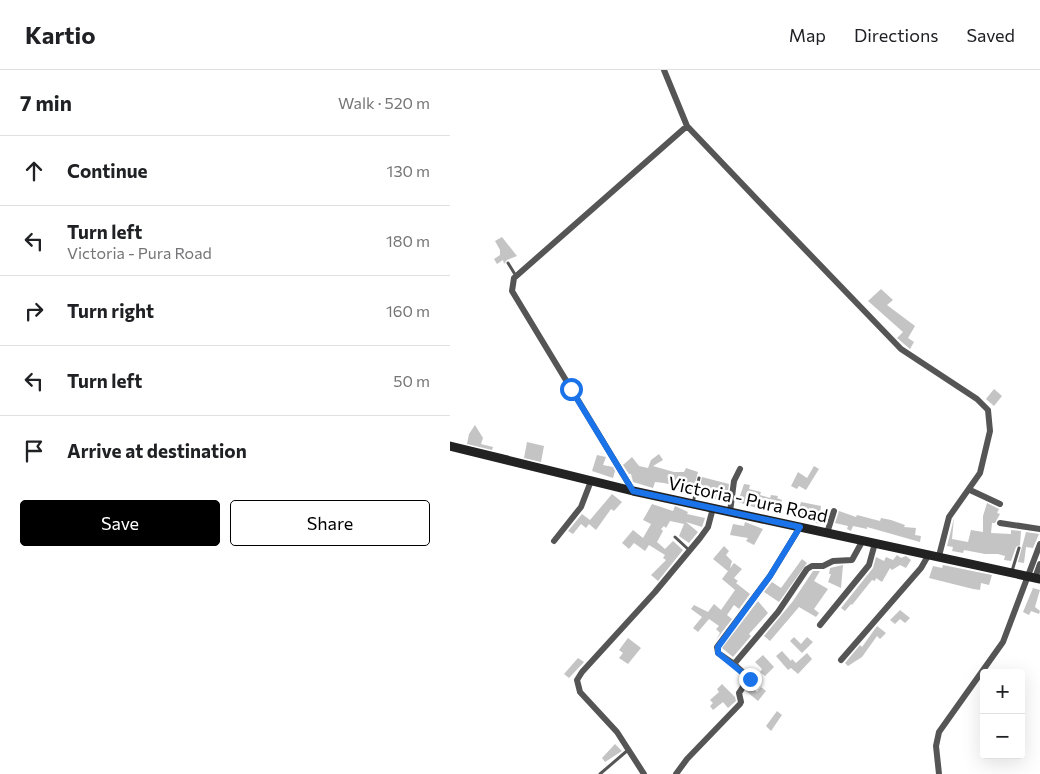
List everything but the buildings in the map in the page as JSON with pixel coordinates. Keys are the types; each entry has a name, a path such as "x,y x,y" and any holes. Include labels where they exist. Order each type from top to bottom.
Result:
{"main road":[{"name":"Victoria - Pura Road","path":"450,446 633,491 1034,578"}],"street":[{"path":"664,70 688,126 901,349 984,404 991,418 990,431 980,473 970,490 949,517 934,555 841,660"},
{"path":"633,491 512,291 512,285 516,276 688,126"},
{"path":"730,512 734,481 740,469"},
{"path":"554,541 580,507 591,481"},
{"path":"970,490 1000,504"},
{"path":"644,774 617,732 580,692 577,680 690,550 708,527 713,508"},
{"path":"827,532 834,510"},
{"path":"1000,523 1040,529"},
{"path":"676,774 687,759 741,702 739,692 750,678 718,653 718,647 770,576 800,527"},
{"path":"734,664 778,612 809,567 823,566 836,560 852,560 862,540"},
{"path":"820,625 869,565 875,543"},
{"path":"1034,578 1040,544"},
{"path":"938,774 936,746 940,732 1003,642 1040,564"}],"lane":[{"path":"508,263 516,276"},
{"path":"693,504 699,478"},
{"path":"675,538 690,550"},
{"path":"1012,572 1018,548"},
{"path":"600,774 628,749"}],"route":[{"path":"571,389 633,491 800,527 770,576 717,650 718,653 734,664 750,679"}]}
